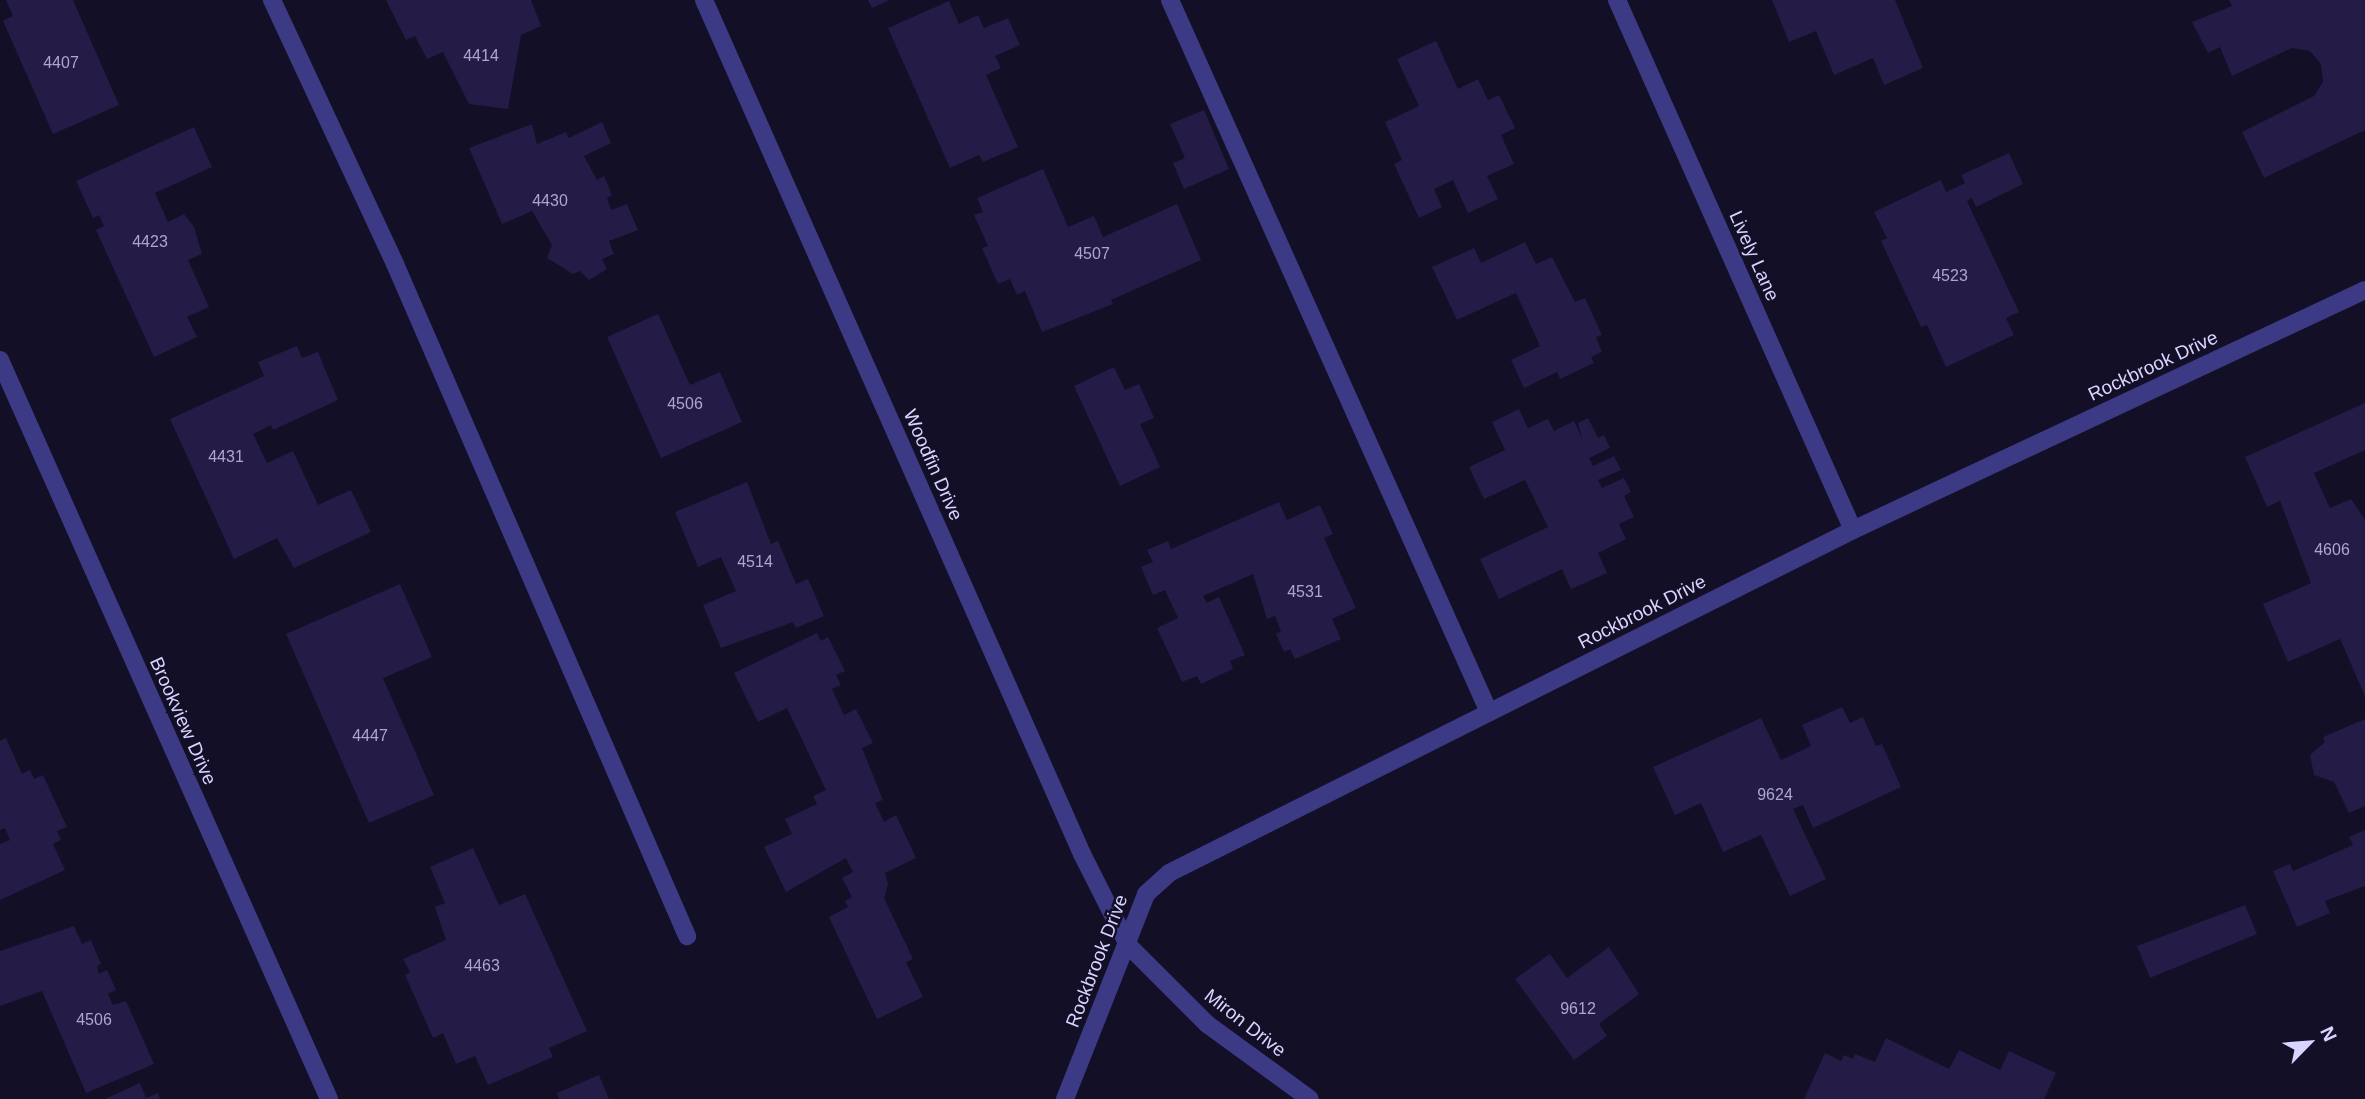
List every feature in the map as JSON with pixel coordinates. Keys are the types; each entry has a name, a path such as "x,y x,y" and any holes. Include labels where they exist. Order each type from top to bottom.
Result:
{"street":[{"path":"272,0 395,264 687,936"},
{"name":"Woodfin Drive","path":"704,0 1077,841 1128,946"},
{"path":"1170,0 1489,712"},
{"name":"Lively Lane","path":"1617,0 1853,530"},
{"name":"Rockbrook Drive","path":"1065,1099 1128,946 1146,894 1169,873 1853,530 2365,290"},
{"name":"Brookview Drive","path":"0,360 329,1099"},
{"name":"Miron Drive","path":"1128,946 1207,1024 1310,1099"}],"building":[{"path":"6,0 73,0 119,105 53,134 3,21 13,16"},
{"path":"386,0 531,0 541,26 521,35 508,109 469,104 443,52 427,59 415,36 406,40"},
{"path":"868,0 890,0 872,8"},
{"path":"1772,0 1895,0 1923,68 1884,85 1873,58 1834,75 1816,31 1789,42"},
{"path":"2229,0 2365,0 2365,130 2264,178 2242,132 2314,96 2323,82 2321,64 2310,51 2292,48 2232,76 2220,47 2208,53 2192,22 2232,6"},
{"path":"949,1 959,24 978,15 984,28 1008,18 1020,45 995,56 1001,68 986,75 1018,147 983,162 979,155 950,168 888,28"},
{"path":"1436,41 1458,89 1478,79 1488,100 1499,95 1515,128 1501,135 1514,164 1487,176 1498,199 1468,213 1453,180 1434,189 1442,207 1419,218 1394,164 1402,160 1385,122 1419,106 1397,59"},
{"path":"1204,110 1229,169 1184,189 1173,163 1185,158 1170,124"},
{"path":"602,122 611,143 584,156 597,180 604,176 612,195 607,198 611,210 627,204 638,230 609,241 614,254 602,259 607,269 589,280 580,271 573,274 547,258 552,245 532,211 502,224 469,148 532,124 537,144 566,132 569,138"},
{"path":"194,127 212,167 155,193 168,222 184,214 194,227 202,254 188,260 209,307 187,317 197,337 154,357 96,230 104,226 99,215 93,218 76,181"},
{"path":"2009,153 2023,184 1976,207 1972,198 1967,201 2019,312 2006,318 2014,335 1946,367 1927,325 1921,327 1881,241 1887,238 1874,212 1941,180 1946,192 1965,183 1961,175"},
{"path":"1043,169 1068,227 1094,216 1103,237 1177,204 1201,260 1111,300 1113,304 1042,332 1025,291 1017,295 1010,279 998,284 982,248 988,246 974,215 983,212 977,198"},
{"path":"1525,242 1536,264 1552,257 1575,302 1585,298 1602,335 1596,337 1602,352 1591,357 1594,363 1560,379 1557,372 1524,388 1511,360 1540,346 1516,293 1457,320 1432,267 1474,248 1481,263"},
{"path":"658,314 690,385 720,372 742,422 661,458 607,337"},
{"path":"297,346 302,358 318,352 338,400 273,430 271,425 253,434 267,463 293,451 318,505 351,490 371,532 294,568 277,538 234,559 170,419 264,376 258,362"},
{"path":"1114,367 1125,390 1139,384 1154,418 1140,424 1160,467 1120,486 1074,386"},
{"path":"2365,403 2365,450 2314,473 2330,508 2351,499 2365,520 2365,696 2340,639 2288,662 2263,604 2311,583 2280,501 2267,507 2245,457"},
{"path":"1519,409 1528,428 1548,419 1554,431 1574,421 1582,438 1578,423 1588,418 1598,438 1604,435 1610,448 1589,458 1593,466 1614,456 1621,470 1598,480 1602,488 1624,478 1631,492 1624,496 1634,517 1619,524 1626,539 1598,553 1607,573 1571,589 1562,569 1499,599 1480,559 1548,527 1525,480 1484,499 1469,467 1505,450 1492,422"},
{"path":"747,482 771,544 778,541 796,584 808,579 824,616 796,628 793,622 721,648 703,605 736,591 721,557 698,567 675,512"},
{"path":"1279,502 1287,520 1320,505 1333,534 1324,538 1356,608 1332,619 1341,639 1295,659 1290,649 1284,652 1276,634 1281,631 1275,616 1267,619 1253,574 1203,596 1207,603 1219,597 1245,655 1230,661 1233,669 1201,684 1197,676 1182,682 1157,628 1178,618 1165,590 1153,595 1141,567 1153,562 1147,550 1168,541 1171,549"},
{"path":"400,584 432,657 383,678 434,795 369,823 286,634"},
{"path":"817,633 821,641 828,637 845,671 836,675 841,685 832,689 844,715 856,709 873,743 862,748 883,800 875,803 884,822 896,815 916,858 885,873 888,884 884,898 913,959 906,962 923,997 877,1019 829,917 848,907 845,901 852,897 842,878 853,872 846,858 786,892 764,847 792,834 785,819 817,804 813,796 826,790 787,708 758,722 734,673"},
{"path":"1842,707 1850,723 1863,717 1876,746 1882,744 1901,787 1813,828 1803,805 1793,809 1826,879 1790,896 1761,835 1723,852 1701,803 1675,815 1653,767 1761,718 1781,760 1811,746 1802,725"},
{"path":"2365,719 2365,806 2349,813 2334,782 2314,775 2310,755 2325,742 2323,737"},
{"path":"6,738 22,774 30,770 34,779 43,775 67,827 57,831 61,840 53,844 65,870 0,900 0,844 10,840 5,828 0,830 0,741"},
{"path":"2365,830 2365,886 2325,901 2330,913 2297,927 2273,871 2290,864 2293,871 2353,845 2349,837"},
{"path":"473,848 499,905 525,894 587,1031 549,1048 553,1057 488,1085 475,1056 456,1064 443,1033 433,1038 405,975 410,972 403,959 446,940 435,907 445,903 430,867"},
{"path":"2245,905 2257,934 2150,978 2137,946"},
{"path":"74,926 82,944 91,940 101,964 97,966 99,974 107,970 116,990 108,994 113,1005 126,1001 154,1064 86,1093 42,991 0,1006 0,951"},
{"path":"1609,947 1639,994 1599,1024 1607,1036 1574,1060 1515,979 1550,954 1567,978"},
{"path":"1886,1038 1949,1069 1959,1050 2000,1070 2009,1051 2056,1073 2044,1099 1804,1099 1825,1053 1841,1061 1844,1055 1853,1059 1855,1054 1875,1062"},
{"path":"599,1075 609,1099 559,1099 557,1093"},
{"path":"140,1083 146,1098 158,1093 160,1099 105,1099"}]}
